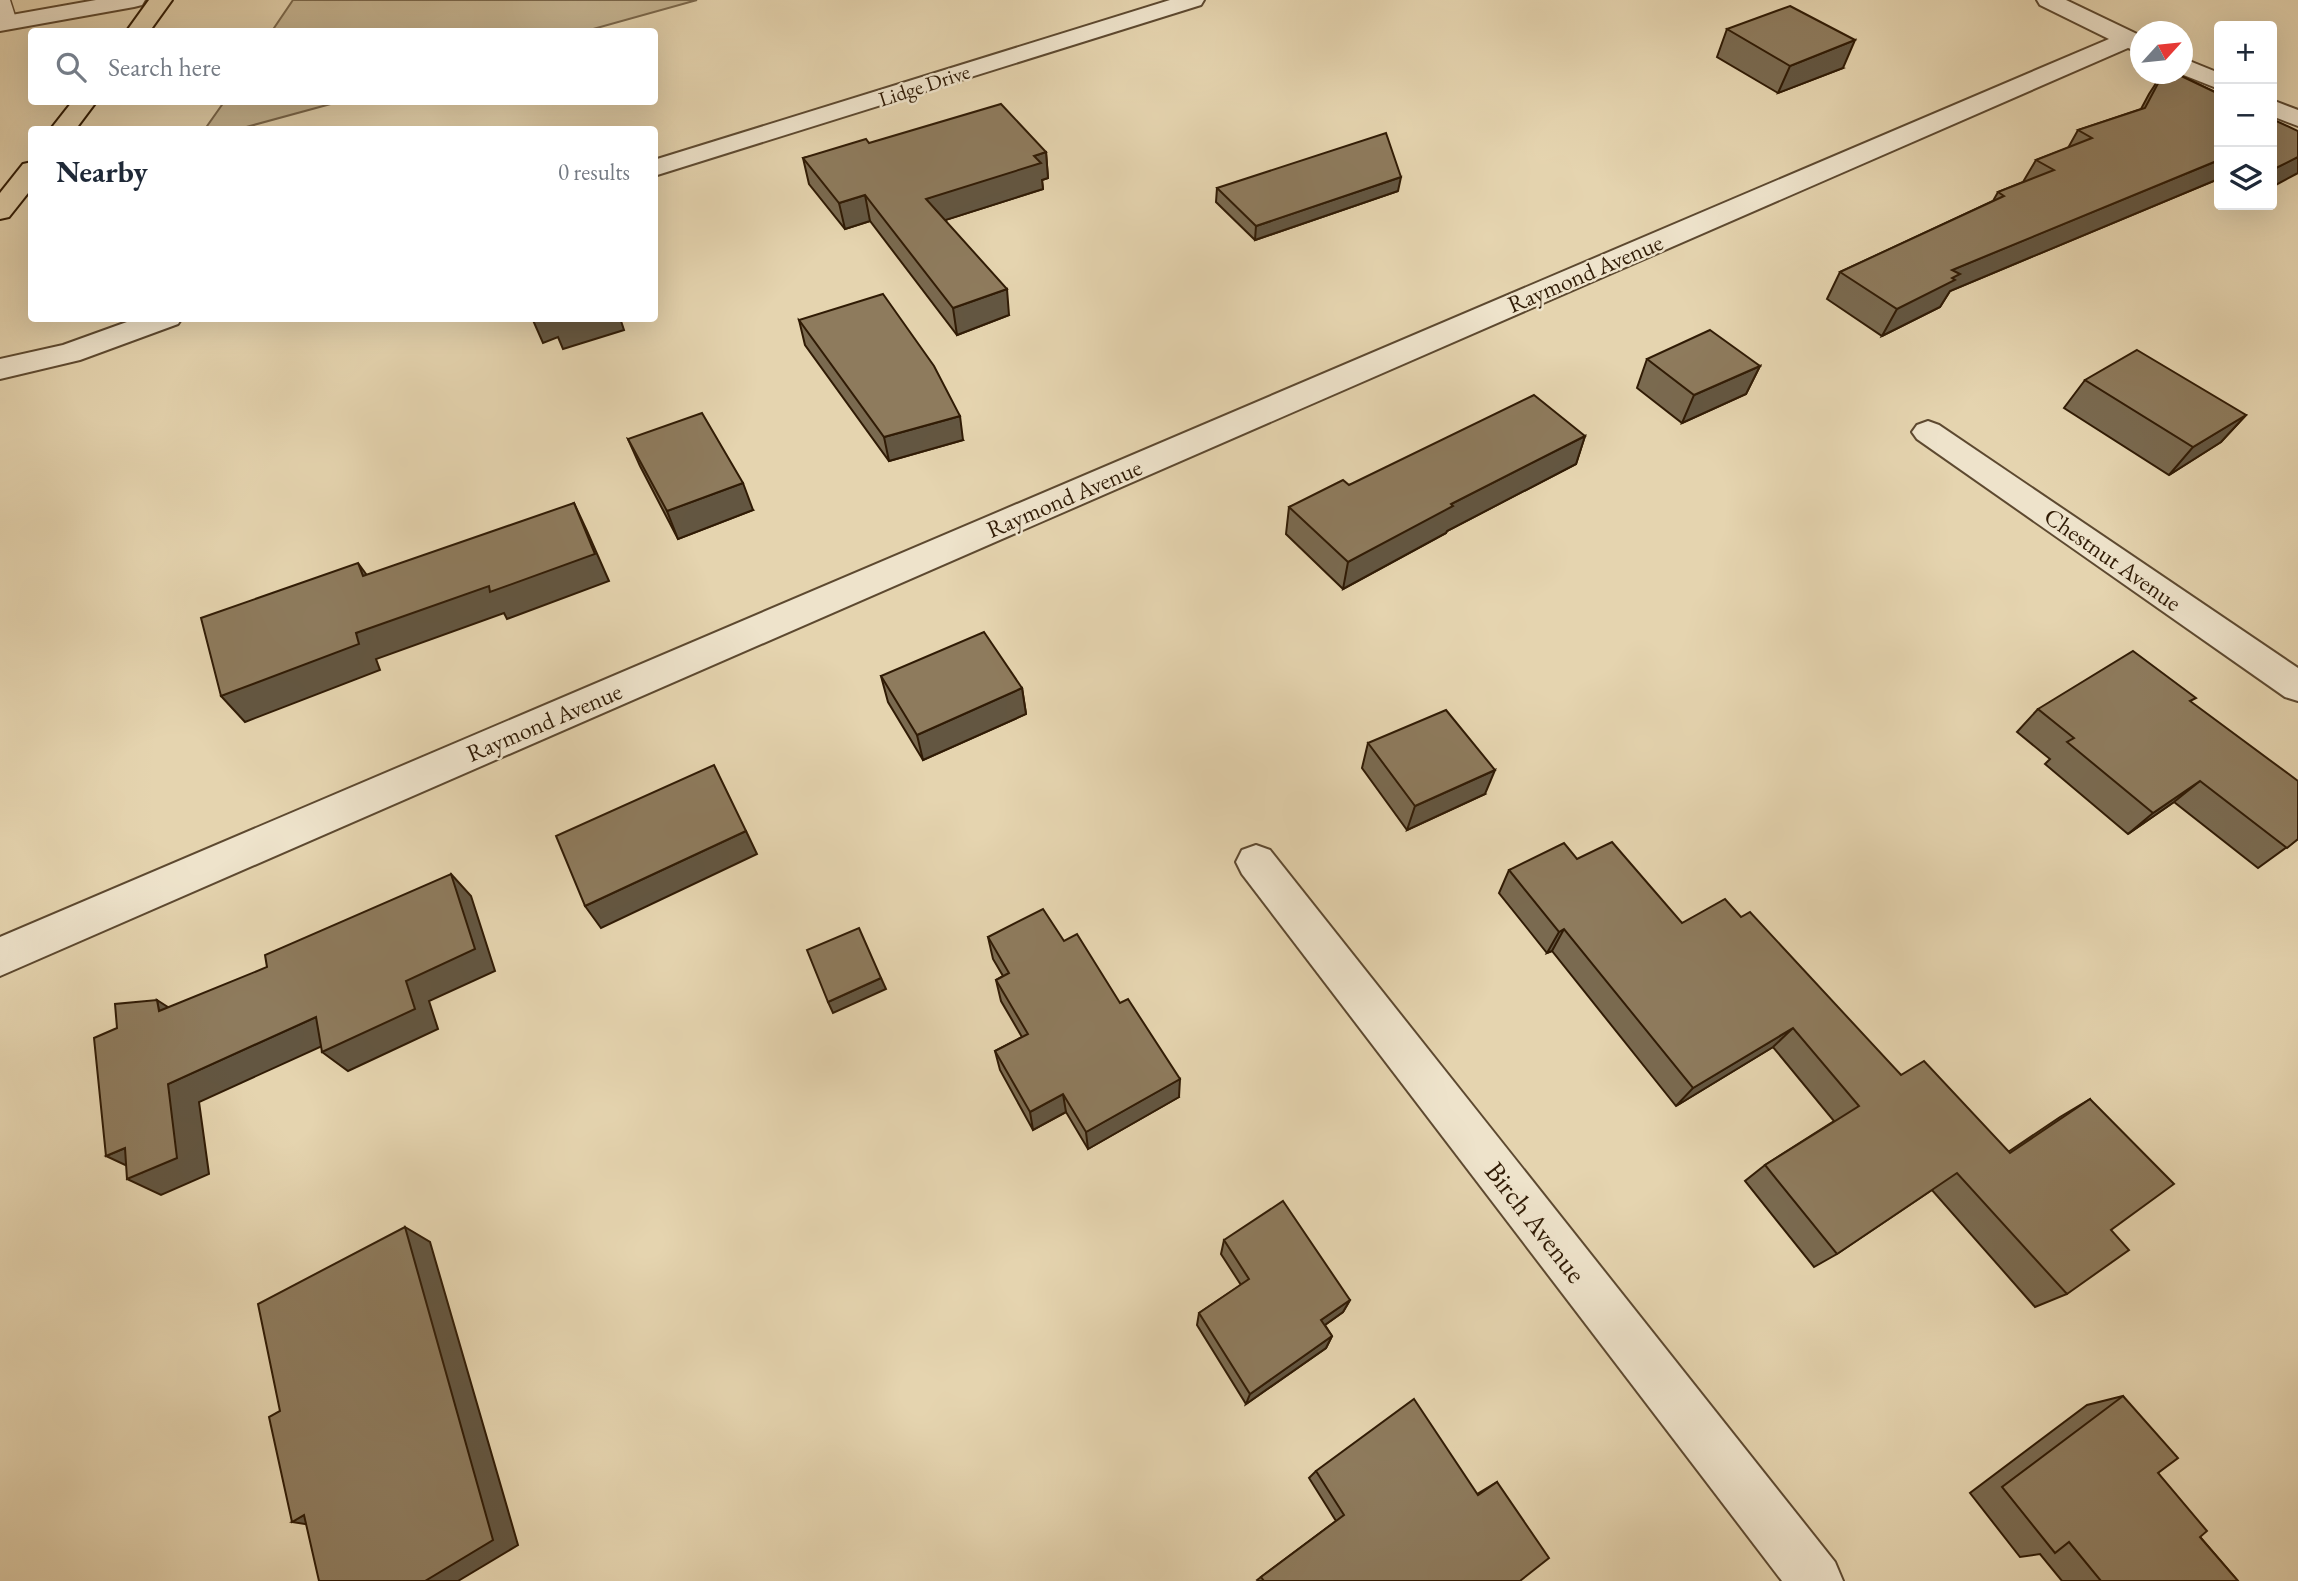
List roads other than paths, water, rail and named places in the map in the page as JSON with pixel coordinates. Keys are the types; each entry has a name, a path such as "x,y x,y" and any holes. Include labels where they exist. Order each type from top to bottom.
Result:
{"main road":[{"path":"140,28 161,0"},
{"path":"65,126 82,105"},
{"path":"0,211 28,175"}],"street":[{"path":"4,23 134,0"},
{"name":"Lidge Drive","path":"658,167 1193,0"},
{"path":"2048,0 2130,40"},
{"name":"Raymond Avenue","path":"0,957 2130,44"},
{"path":"2193,70 2214,80"},
{"path":"2277,109 2298,119"},
{"path":"0,369 70,353 157,322"},
{"name":"Chestnut Avenue","path":"1927,432 2298,687"},
{"name":"Birch Avenue","path":"1256,862 1816,1581"}],"lane":[{"path":"1,0 4,23"}]}
